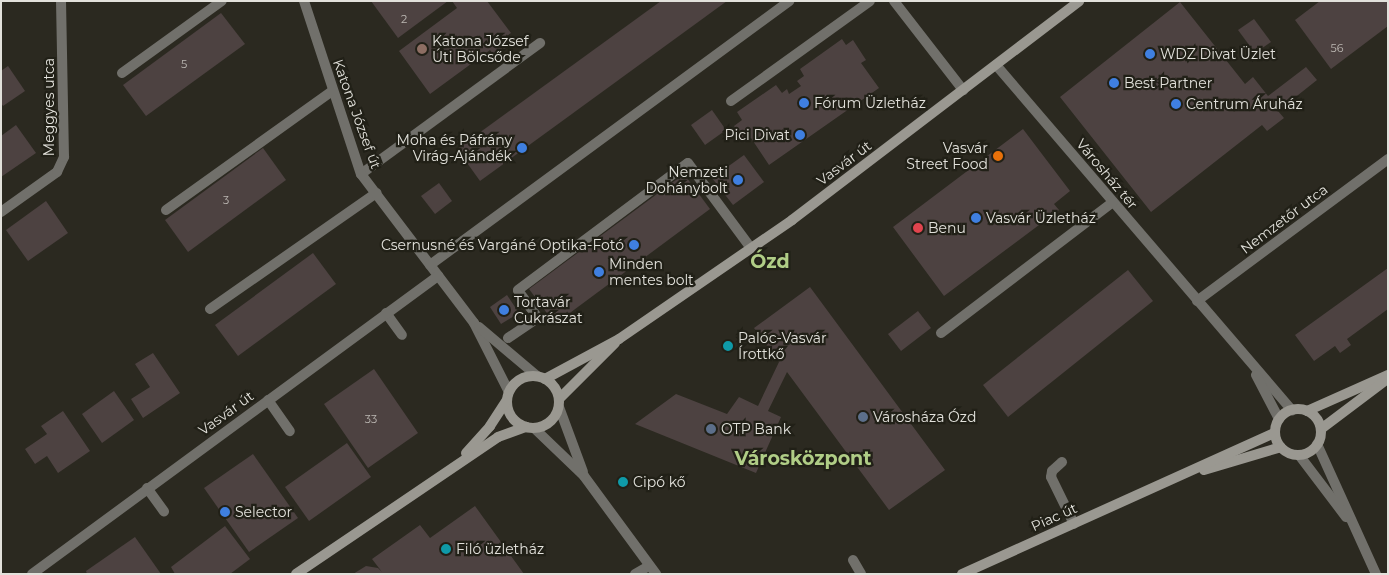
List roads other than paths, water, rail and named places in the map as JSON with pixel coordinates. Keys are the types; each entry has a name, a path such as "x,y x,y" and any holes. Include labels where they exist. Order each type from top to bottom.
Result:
{"street":[{"name":"Meggyes utca","path":"1,212 58,172 64,157 62,1"},
{"path":"122,73 222,1"},
{"name":"Katona József út","path":"304,1 332,91 361,174 474,323"},
{"path":"430,265 790,1"},
{"path":"731,101 870,1"},
{"path":"894,1 963,90"},
{"name":"Vasvár út","path":"541,378 619,339 751,248 1079,1"},
{"path":"361,174 540,42"},
{"name":"Városház tér","path":"996,65 1247,359"},
{"path":"166,210 332,91"},
{"name":"Nemzetőr utca","path":"1197,301 1388,159"},
{"path":"508,338 538,318 518,290 688,163 751,248"},
{"path":"210,310 376,193"},
{"path":"941,333 1113,202"},
{"name":"Vasvár út","path":"32,574 438,276"},
{"path":"386,314 402,335"},
{"path":"474,323 541,378 552,384 584,476"},
{"path":"474,323 508,396 512,416 530,427 584,476 653,571 635,574"},
{"name":"Vasvár út","path":"559,403 619,339"},
{"path":"1247,359 1292,410"},
{"path":"1247,359 1279,419"},
{"path":"1388,375 1307,411 1292,410 1279,419 1275,433 1281,447 1286,452 1299,455 1313,450 1317,444 1321,429 1388,379"},
{"path":"458,463 490,426 521,379 541,378"},
{"path":"268,400 290,430"},
{"path":"296,574 498,437 550,422 559,403"},
{"path":"1307,411 1314,416 1321,429"},
{"name":"Piac út","path":"962,574 1158,484 1275,433"},
{"path":"1317,444 1376,574"},
{"name":"Piac út","path":"1158,484 1281,447"},
{"path":"1299,455 1357,532"},
{"path":"1062,462 1052,471 1051,477 1074,524"},
{"path":"147,488 164,511"},
{"path":"853,560 861,574"}],"place":[{"name":"Katona József Úti Bölcsőde","path":"422,49"},
{"name":"WDZ Divat Üzlet","path":"1150,54"},
{"name":"Best Partner","path":"1114,83"},
{"name":"Fórum Üzletház","path":"804,103"},
{"name":"Centrum Áruház","path":"1176,104"},
{"name":"Pici Divat","path":"800,135"},
{"name":"Moha és Páfrány Virág-Ajándék","path":"522,148"},
{"name":"Vasvár Street Food","path":"998,156"},
{"name":"Nemzeti Dohánybolt","path":"738,180"},
{"name":"Vasvár Üzletház","path":"976,218"},
{"name":"Benu","path":"918,228"},
{"name":"Csernusné és Vargáné Optika-Fotó","path":"634,245"},
{"name":"Minden mentes bolt","path":"599,272"},
{"name":"Tortavár Cukrászat","path":"504,310"},
{"name":"Palóc-Vasvár Írottkő","path":"728,346"},
{"name":"Városháza Ózd","path":"863,417"},
{"name":"OTP Bank","path":"711,429"},
{"name":"Cipó kő","path":"623,482"},
{"name":"Selector","path":"225,512"},
{"name":"Filó üzletház","path":"446,549"}],"district":[{"name":"Ózd","path":"770,262"},
{"name":"Városközpont","path":"803,459"}]}
